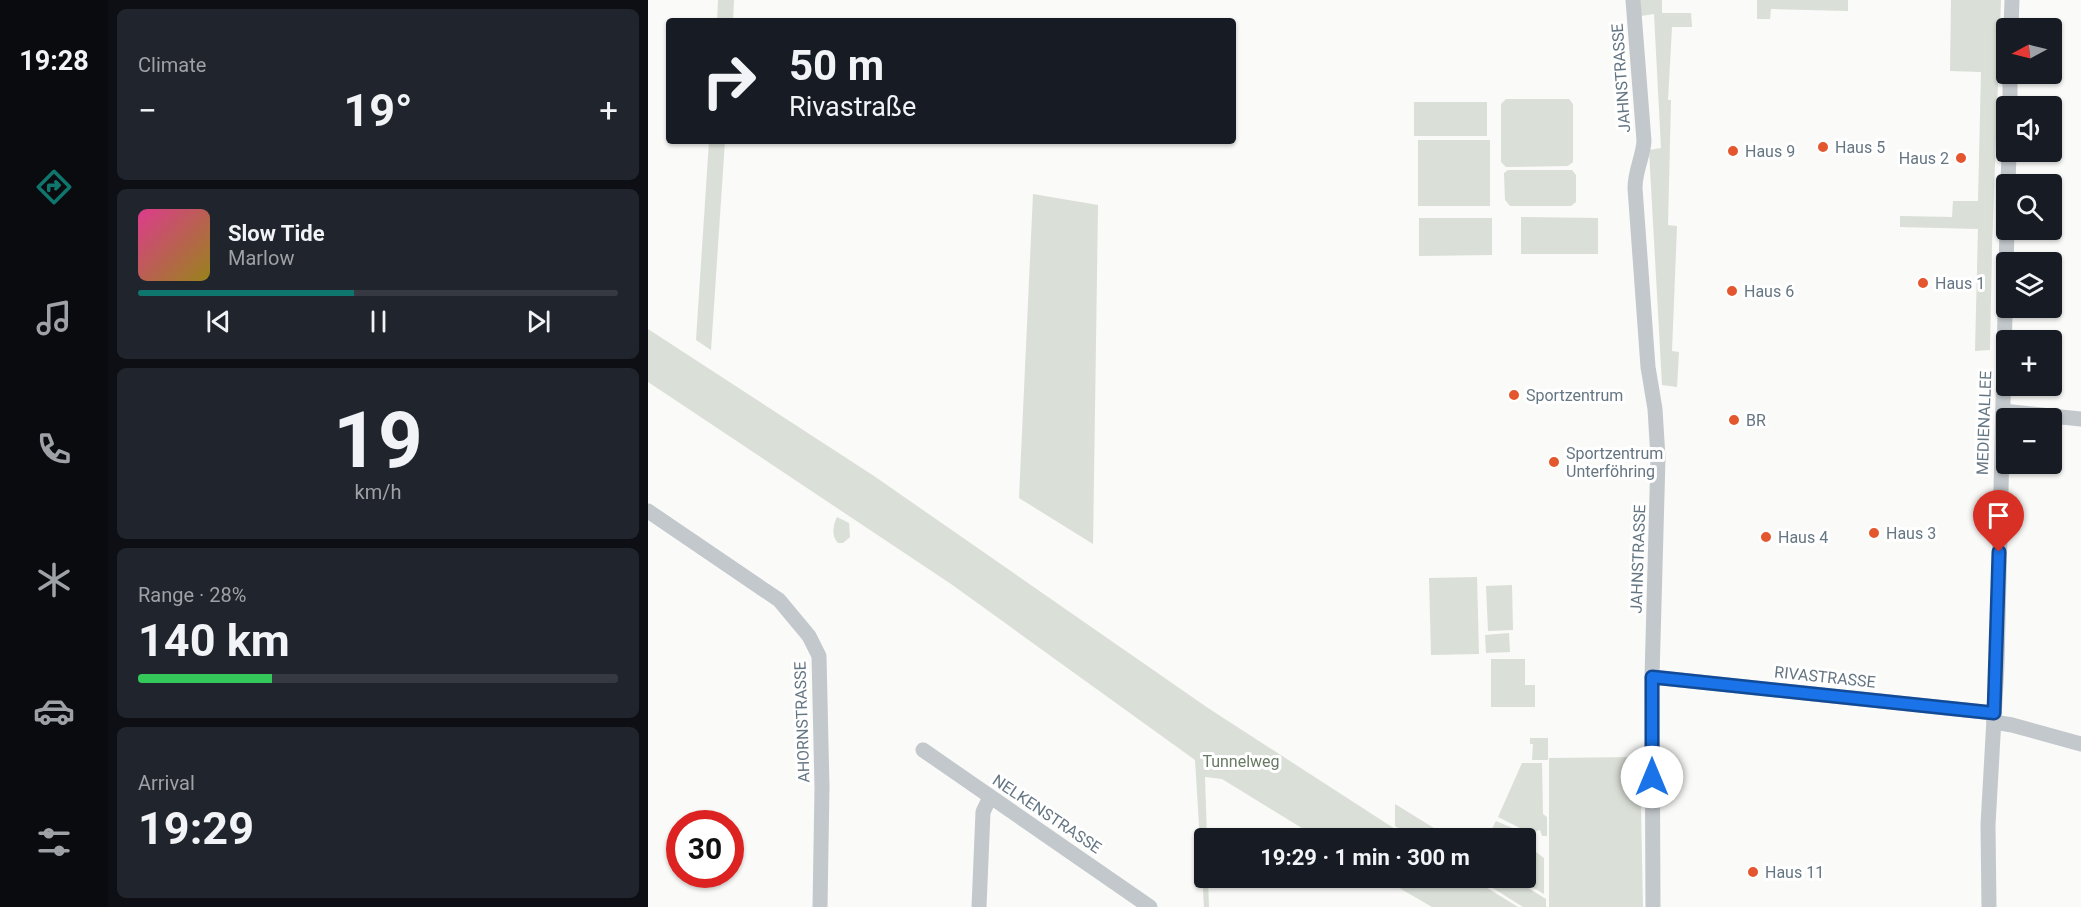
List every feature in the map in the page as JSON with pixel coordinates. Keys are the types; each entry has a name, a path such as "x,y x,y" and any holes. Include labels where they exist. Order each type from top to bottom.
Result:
{"street":[{"name":"JAHNSTRASSE","path":"1634,0 1644,141 1635,177 1635,188 1648,367 1655,409 1659,458 1652,677 1653,907"},
{"path":"2011,18 2012,0"},
{"name":"MEDIENALLEE","path":"2003,408 2007,240"},
{"path":"2062,417 2081,419"},
{"name":"MEDIENALLEE","path":"1989,907 1988,825 1994,717 2001,474"},
{"name":"AHORNSTRASSE","path":"648,511 775,597 804,628 819,656 822,787 820,907"},
{"name":"RIVASTRASSE","path":"1652,677 1994,717 2012,725 2081,744"},
{"name":"NELKENSTRASSE","path":"923,750 1150,907"},
{"path":"979,907 983,812 990,797"}],"green space":[{"path":"718,0 734,0 733,18 717,18"},
{"path":"1640,0 1662,0 1662,13 1691,13 1692,27 1672,27 1668,100 1671,100 1668,225 1677,226 1672,351 1679,352 1677,387 1662,385 1649,150 1661,148 1654,14 1641,16"},
{"path":"1757,0 1848,0 1848,11 1771,9 1770,19 1757,19"},
{"path":"1951,0 2001,0 2000,18 1996,18 1996,84 1998,84 1990,350 1975,351 1978,229 1900,227 1900,216 1952,217 1953,201 1978,201 1981,72 1950,71"},
{"path":"1506,99 1569,99 1573,104 1573,162 1568,166 1506,167 1501,162 1501,104"},
{"path":"1414,102 1487,102 1487,136 1414,136"},
{"path":"1418,140 1490,140 1490,206 1418,206"},
{"path":"709,144 725,144 711,350 696,340"},
{"path":"1508,170 1572,170 1576,175 1576,202 1571,206 1510,206 1505,200 1504,173"},
{"path":"1033,194 1098,205 1093,544 1019,498"},
{"path":"1521,217 1598,218 1598,254 1521,254"},
{"path":"1419,218 1492,218 1492,255 1419,256"},
{"name":"Tunnelweg","path":"648,329 874,476 1208,708 1394,828 1302,828 1222,779 1205,777 1207,828 1199,828 1195,760 951,584 648,382"},
{"path":"837,517 849,523 850,537 843,543 838,543 834,534"},
{"path":"1477,577 1479,654 1431,655 1429,578"},
{"path":"1512,585 1513,630 1488,631 1486,586"},
{"path":"1509,633 1510,652 1486,653 1485,635"},
{"path":"1491,659 1525,659 1525,685 1535,685 1535,707 1491,707"},
{"path":"1530,738 1548,738 1548,760 1532,760 1533,744 1530,744"},
{"path":"1640,757 1643,907 1549,907 1549,758"},
{"path":"1522,763 1542,763 1543,814 1547,817 1547,836 1542,836 1540,830 1536,831 1536,828 1520,828 1498,817"},
{"path":"1395,804 1434,828 1398,828 1395,826"},
{"path":"1496,821 1512,828 1492,828"},
{"path":"1536,852 1544,858 1544,894 1534,888 1536,888"},
{"name":"Tunnelweg","path":"1203,888 1208,888 1209,907 1204,907"},
{"path":"1399,888 1487,888 1518,907 1432,907"},
{"path":"1493,888 1528,888 1546,899 1546,907 1523,907"}],"place":[{"name":"Haus 5","path":"1823,147"},
{"name":"Haus 9","path":"1733,151"},
{"name":"Haus 2","path":"1961,158"},
{"name":"Haus 1","path":"1923,283"},
{"name":"Haus 6","path":"1732,291"},
{"name":"Sportzentrum","path":"1514,395"},
{"name":"BR","path":"1734,420"},
{"name":"Sportzentrum Unterföhring","path":"1554,462"},
{"name":"Haus 3","path":"1874,533"},
{"name":"Haus 4","path":"1766,537"},
{"name":"Haus 11","path":"1753,872"}],"route":[{"path":"1652,777 1652,677 1994,713 1999,552"}]}
